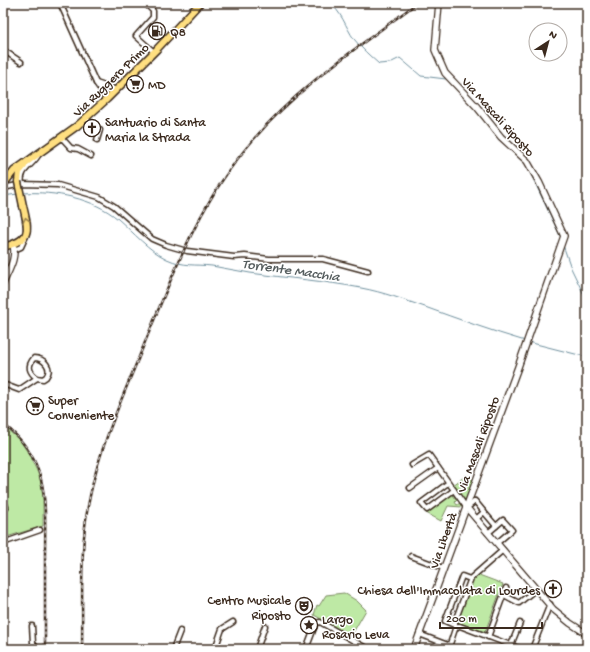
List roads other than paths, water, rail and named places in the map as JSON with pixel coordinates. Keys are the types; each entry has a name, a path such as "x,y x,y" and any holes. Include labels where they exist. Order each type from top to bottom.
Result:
{"main road":[{"name":"Via Ruggero Primo","path":"4,183 14,171 86,119 117,90 200,3"},
{"path":"3,247 14,247 26,235 28,224 23,206 19,172 28,162"},
{"path":"4,183 14,177 20,183"}],"street":[{"path":"60,3 96,83 107,99"},
{"path":"145,3 153,11 153,16 136,36 154,52"},
{"name":"Via Mascali Riposto","path":"439,3 435,50 445,73 476,106 501,136 527,161 564,236 466,507"},
{"path":"3,50 21,62"},
{"path":"96,83 117,90"},
{"path":"86,119 100,130 97,140"},
{"path":"61,137 70,147 78,149 91,156"},
{"path":"20,183 22,174 36,160 39,153"},
{"path":"3,188 20,183 58,185 99,197 114,206 152,239 166,245 188,251 234,257 245,256 269,259 323,259 368,271"},
{"path":"3,284 13,260 14,247"},
{"path":"3,384 19,390 37,378 46,378 48,365 44,361 34,358 29,368 37,378"},
{"path":"412,465 429,455 466,507 550,604 570,623 587,634"},
{"path":"410,488 438,468"},
{"path":"448,483 421,503 427,510 454,490"},
{"path":"3,499 6,507 3,508"},
{"path":"466,507 475,501 496,526"},
{"name":"Via Libertà","path":"414,649 466,507"},
{"path":"476,519 484,512"},
{"path":"488,533 503,520 512,530 497,543"},
{"path":"3,543 40,530"},
{"path":"419,634 448,645 450,644 470,579 503,550"},
{"path":"411,556 443,568"},
{"path":"470,579 462,576 445,621 455,627 460,626 521,649"},
{"path":"488,637 506,588"},
{"path":"504,595 519,603 536,588"},
{"path":"532,649 550,604"},
{"path":"215,649 222,629 232,622"},
{"path":"306,649 317,622 320,622 368,649"},
{"path":"511,645 520,623"},
{"path":"32,626 33,643 37,649"},
{"path":"257,649 265,626"},
{"path":"173,649 180,631"}],"waterway":[{"path":"329,3 337,10 351,35 379,64 390,63 400,58 421,76 446,79 457,89"},
{"path":"529,170 561,238"},
{"name":"Torrente Macchia","path":"23,193 48,193 73,197 97,206 118,219 154,251 173,262 334,283 369,290 401,299 525,341"},
{"name":"Torrente Macchia","path":"3,196 18,194"},
{"path":"563,245 571,268 587,301"},
{"name":"Torrente Macchia","path":"528,342 587,357"}],"railway":[{"path":"82,649 82,572 84,534 94,477 119,405 164,296 188,242 202,215 234,164 271,120 331,67 417,3"},
{"path":"3,424 19,438 30,452 42,484 45,518 45,649"}],"place":[{"name":"Q8","path":"157,31"},
{"name":"MD","path":"135,84"},
{"name":"Santuario di Santa Maria la Strada","path":"92,128"},
{"name":"Super Conveniente","path":"35,406"},
{"name":"Chiesa dell'Immacolata di Lourdes","path":"553,589"},
{"name":"Centro Musicale Riposto","path":"304,606"},
{"name":"Largo Rosario Leva","path":"309,625"}]}
